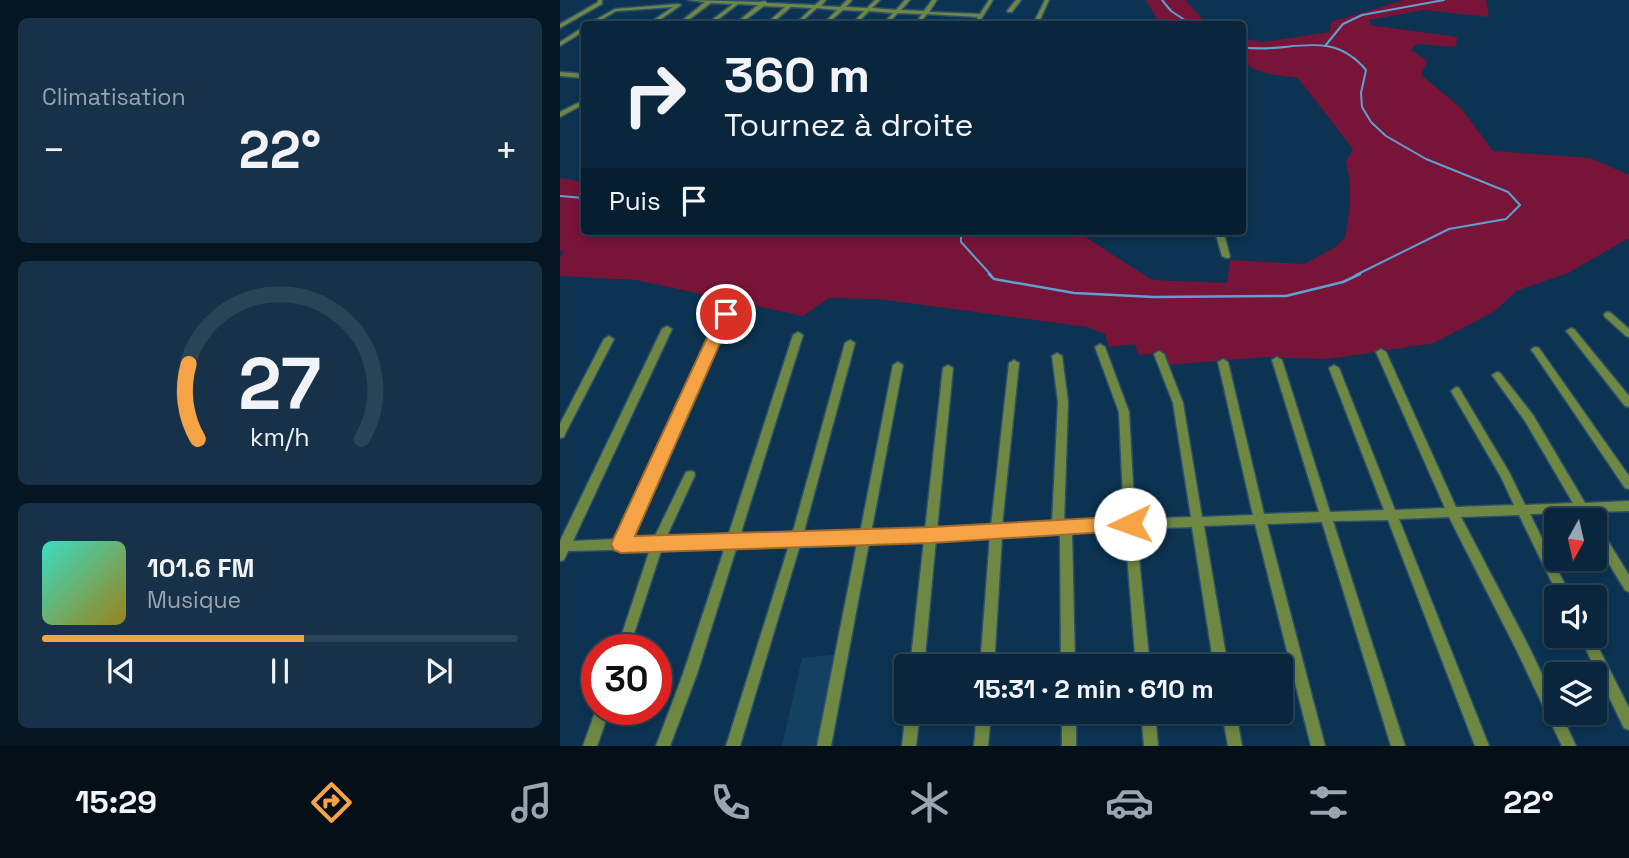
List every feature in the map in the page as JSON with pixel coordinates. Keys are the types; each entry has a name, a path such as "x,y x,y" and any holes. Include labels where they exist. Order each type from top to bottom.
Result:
{"street":[{"path":"560,26 600,3 600,0"},
{"path":"655,21 688,0 765,2 788,6 982,16"},
{"path":"771,21 795,0"},
{"path":"801,21 824,0"},
{"path":"828,21 850,0"},
{"path":"858,21 878,0"},
{"path":"888,21 908,0"},
{"path":"919,21 935,0"},
{"path":"978,21 991,0"},
{"path":"1010,11 1019,0"},
{"path":"1036,21 1047,0"},
{"path":"684,21 711,1"},
{"path":"713,21 739,1"},
{"path":"741,21 765,2"},
{"path":"596,21 615,10 678,5"},
{"path":"671,10 696,12"},
{"path":"949,21 954,14"},
{"path":"560,26 581,30"},
{"path":"560,44 581,31"},
{"path":"575,76 581,71"},
{"path":"560,75 581,76"},
{"path":"560,115 581,104"},
{"path":"1220,235 1226,256"},
{"path":"621,544 726,314"},
{"path":"1608,315 1629,334"},
{"path":"561,549 667,330"},
{"path":"1571,331 1629,403"},
{"path":"663,746 690,674 798,335"},
{"path":"560,434 609,339"},
{"path":"733,746 796,540 850,343"},
{"path":"1100,347 1124,412 1130,524 1142,654"},
{"path":"1536,350 1629,485"},
{"path":"1381,352 1453,513 1569,746"},
{"path":"1159,354 1178,403 1219,654"},
{"path":"1057,356 1063,402 1062,528 1067,654"},
{"path":"1277,359 1398,746"},
{"path":"1223,362 1260,521 1318,746"},
{"path":"988,654 996,531 1014,363"},
{"path":"824,746 898,365"},
{"path":"918,654 948,368"},
{"path":"1334,368 1482,746"},
{"path":"1497,375 1529,418 1582,508"},
{"path":"1456,391 1505,475 1559,585"},
{"path":"628,634 658,543 690,475"},
{"path":"1607,511 1629,506"},
{"path":"561,549 621,544 863,538 1392,514 1521,510 1544,512"},
{"path":"1607,550 1629,586"},
{"path":"1592,648 1629,723"},
{"path":"909,746 912,724"},
{"path":"981,746 983,724"},
{"path":"1069,724 1069,746"},
{"path":"1149,724 1151,746"},
{"path":"1231,724 1235,746"},
{"path":"590,746 597,725"}],"shaded area":[{"path":"1146,0 1185,0 1204,21 1158,21"},
{"path":"1404,0 1486,0 1489,17 1424,10 1369,20 1370,25 1457,37 1456,47 1416,44 1411,50 1427,61 1421,75 1461,108 1493,151 1590,158 1629,175 1629,238 1568,273 1516,291 1495,311 1434,343 1329,359 1266,357 1168,365 1163,353 1138,355 1135,344 1109,347 1105,334 1087,327 879,299 829,298 803,316 636,280 560,276 560,258 564,251 560,251 560,178 581,182 581,235 1082,235 1152,280 1227,283 1230,260 1304,264 1334,248 1345,238 1350,205 1346,161 1353,149 1298,78 1258,71 1246,62 1246,39 1263,42 1330,32 1331,22"},
{"path":"841,654 824,746 782,746 802,658"}],"waterway":[{"path":"1162,0 1171,11 1186,21"},
{"path":"1325,46 1343,24 1362,15 1444,0"},
{"path":"1246,47 1325,46"},
{"path":"1325,46 1352,57 1366,70 1361,93 1362,107 1371,122 1386,136 1426,159 1508,192 1520,205 1506,219 1449,229 1356,275"},
{"path":"560,196 581,198"},
{"path":"961,235 961,242 991,275"},
{"path":"989,274 994,279 1074,293 1154,297 1286,296 1343,282 1360,274"}],"route":[{"path":"726,314 621,544 931,535 1130,524"}]}
